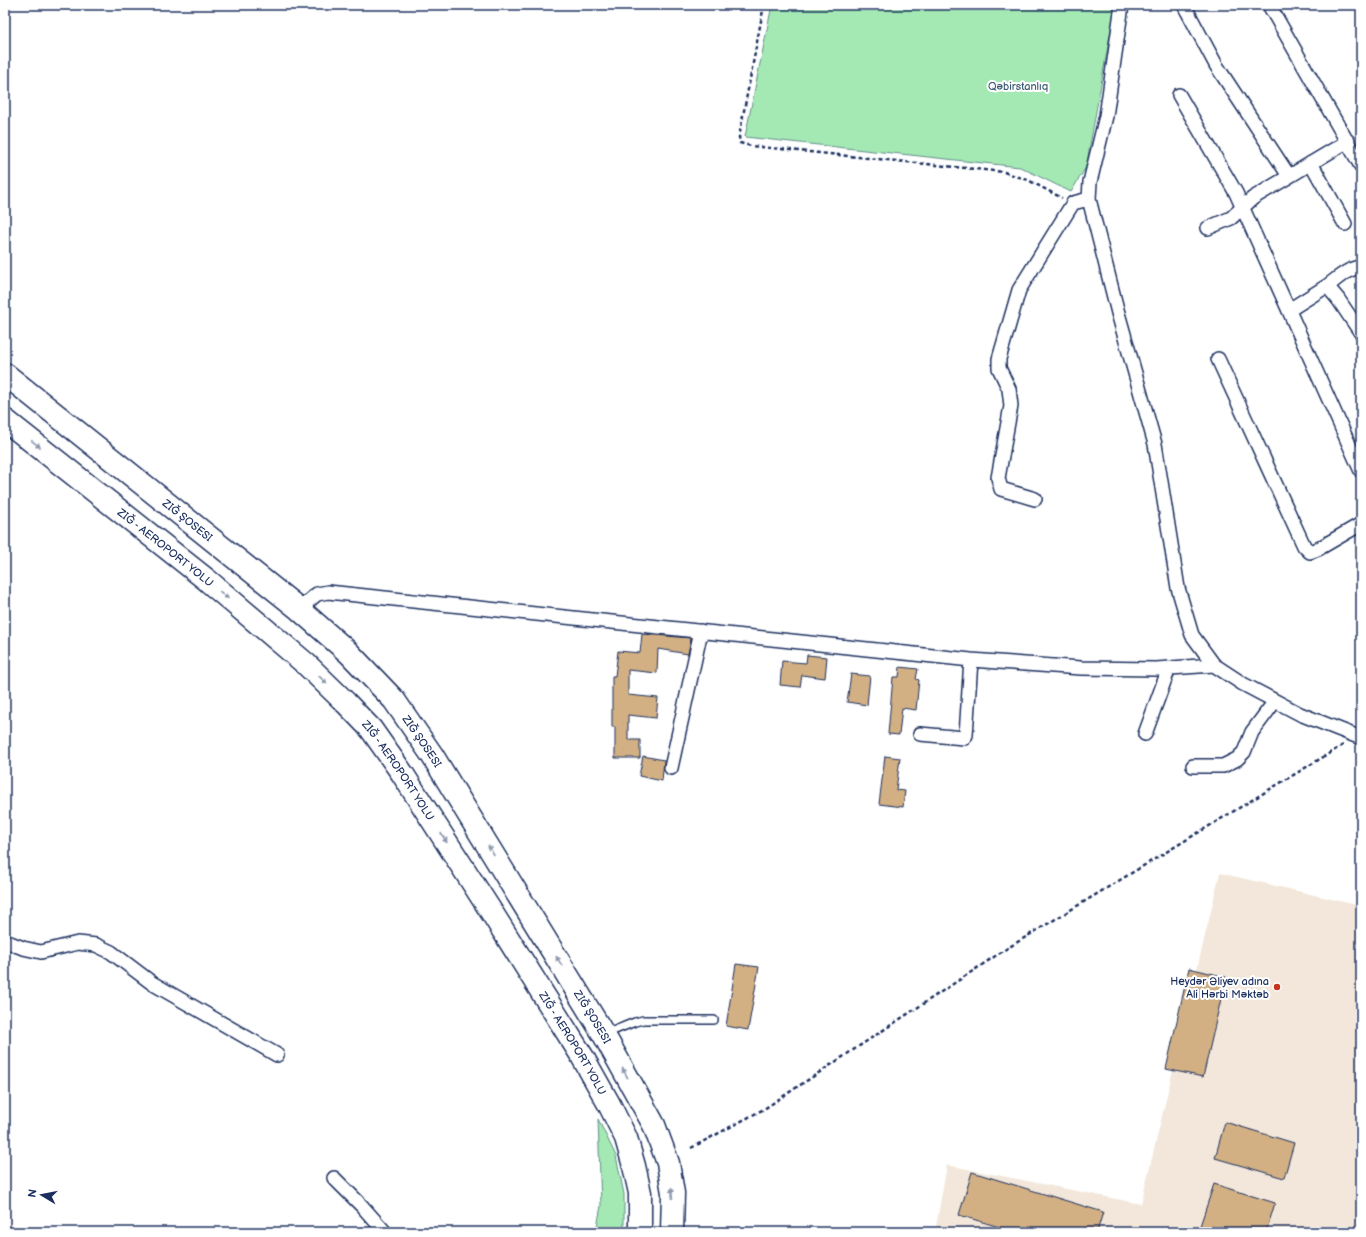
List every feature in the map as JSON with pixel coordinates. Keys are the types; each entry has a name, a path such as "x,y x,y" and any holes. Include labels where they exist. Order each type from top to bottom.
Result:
{"highway":[{"path":"5,374 299,608 349,653 398,706 432,754 604,1034 654,1125 668,1163 673,1193 672,1232"},
{"path":"5,420 207,580 306,664 346,702 371,729 402,773 494,916 582,1056 609,1104 626,1138 634,1166 640,1193 640,1232"}],"street":[{"path":"1122,5 1106,116 1090,182 1089,198 1118,313 1155,444 1178,588 1192,635 1214,665 1243,684 1300,714 1359,737"},
{"path":"1184,5 1216,65 1289,176"},
{"path":"1269,5 1361,166"},
{"path":"1179,95 1236,193 1361,471"},
{"path":"1208,228 1231,218 1253,198 1348,141"},
{"path":"1311,163 1345,224"},
{"path":"1035,498 1001,489 998,478 1011,406 1009,389 999,368 999,359 1019,290 1073,203 1089,198"},
{"path":"1289,310 1327,286 1345,272 1356,267 1361,267"},
{"path":"1327,286 1338,299 1361,333"},
{"path":"1218,359 1304,546 1310,552 1318,549 1361,524"},
{"path":"299,608 317,594 328,592 971,660 1081,668 1156,669 1214,665"},
{"path":"671,768 701,631"},
{"path":"920,734 964,738 966,735 971,660"},
{"path":"1145,734 1169,668"},
{"path":"1193,766 1223,766 1237,759 1244,752 1252,732 1276,701"},
{"path":"5,941 23,948 41,952 78,943 96,945 111,952 152,983 277,1055"},
{"path":"334,1178 385,1232"}],"lane":[{"path":"604,1034 643,1020 714,1020"}],"path":[{"path":"764,5 739,137 740,142 751,146 1004,172 1028,180 1073,203"},
{"path":"691,1148 764,1109 1006,949 1359,737"}],"shaded area":[{"name":"Heydər Əliyev adına Ali Hərbi Məktəb","path":"1220,873 1361,906 1361,1232 935,1232 947,1165 1141,1204"}],"green space":[{"name":"Qəbirstanlıq","path":"772,5 1107,5 1115,7 1086,167 1071,192 1020,167 745,137"},
{"path":"598,1119 616,1156 624,1194 624,1232 596,1232 601,1206"}],"building":[{"path":"642,634 691,638 688,654 658,649 657,673 628,670 628,695 658,698 656,718 628,715 628,740 640,740 640,758 615,758 615,727 612,727 612,676 615,676 618,651 640,653"},
{"path":"807,655 827,657 825,678 802,675 800,687 780,685 782,661 806,663"},
{"path":"900,667 918,669 916,679 919,680 916,710 902,708 899,735 888,734 893,677 899,677"},
{"path":"851,674 870,676 867,705 847,702"},
{"path":"643,756 664,760 662,781 639,776"},
{"path":"885,756 900,758 896,790 905,791 903,807 879,804"},
{"path":"736,964 759,967 748,1030 726,1026"},
{"path":"1189,968 1226,977 1203,1077 1166,1069"},
{"path":"1225,1122 1294,1143 1284,1178 1215,1158"},
{"path":"972,1172 1103,1212 1097,1232 1016,1232 959,1215"},
{"path":"1214,1184 1275,1203 1266,1232 1198,1232"}],"place":[{"name":"Heydər Əliyev adına Ali Hərbi Məktəb","path":"1277,987"}]}
